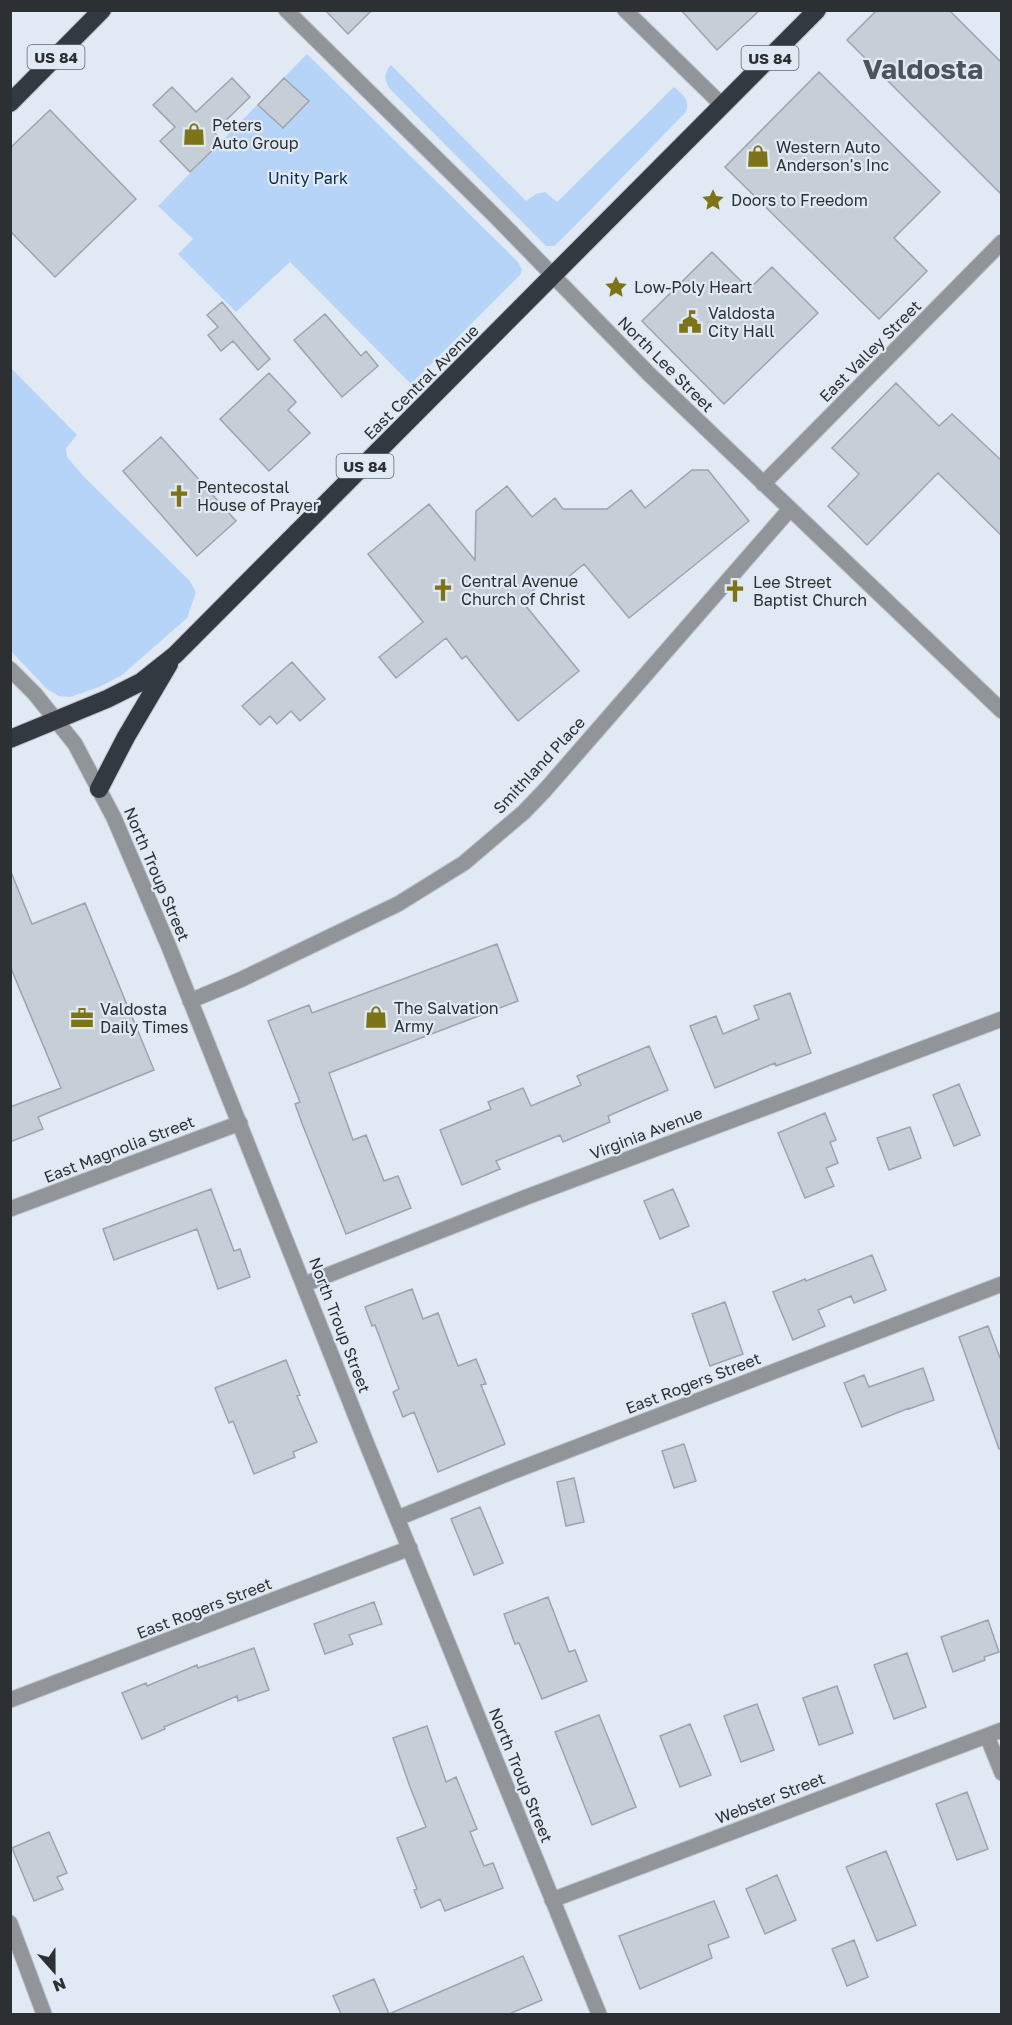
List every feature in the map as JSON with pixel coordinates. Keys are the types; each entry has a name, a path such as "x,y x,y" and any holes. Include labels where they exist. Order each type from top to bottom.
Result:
{"highway":[{"name":"US 84","path":"10,103 102,10"},
{"name":"US 84","path":"722,105 817,10"},
{"name":"East Central Avenue","path":"10,739 107,699 141,682 175,655 722,105"},
{"path":"99,789 126,737 175,655"}],"street":[{"name":"North Lee Street","path":"285,10 495,216 649,374 1002,711"},
{"path":"625,10 722,105"},
{"name":"East Valley Street","path":"763,484 1002,242"},
{"name":"Smithland Place","path":"190,1001 240,980 398,904 464,863 524,812 546,789 790,509"},
{"name":"North Troup Street","path":"10,669 35,694 75,744 118,828 240,1123 599,2014"},
{"name":"Virginia Avenue","path":"305,1284 524,1198 1002,1019"},
{"name":"East Magnolia Street","path":"10,1209 240,1123"},
{"name":"East Rogers Street","path":"398,1518 508,1473 1002,1284"},
{"name":"East Rogers Street","path":"10,1700 410,1548"},
{"path":"994,1733 1002,1773"},
{"name":"Webster Street","path":"552,1900 994,1733"},
{"path":"10,1923 44,2014"}],"green space":[{"name":"Unity Park","path":"307,54 518,262 522,270 520,275 411,384 290,262 236,312 178,254 193,239 158,206"},
{"path":"391,65 526,201 536,194 545,192 557,202 674,87 685,98 687,108 686,112 562,239 554,246 546,246 389,88 386,76"},
{"path":"11,368 77,435 66,448 67,457 84,477 189,580 196,592 187,618 122,675 99,687 70,697 59,696 47,689 11,651"}],"building":[{"path":"325,10 372,10 348,34"},
{"path":"681,10 760,10 717,50"},
{"path":"877,10 949,10 1002,63 1002,195 847,40"},
{"path":"819,72 940,192 894,238 927,271 879,319 725,167"},
{"path":"232,78 250,97 214,132 222,141 190,172 160,141 175,127 153,105 172,87 196,112"},
{"path":"284,78 309,101 283,128 258,105"},
{"path":"50,110 136,199 55,277 10,231 10,148"},
{"path":"712,252 749,289 772,267 818,313 724,404 642,321"},
{"path":"222,302 270,359 258,370 233,341 221,351 208,335 218,327 207,315"},
{"path":"325,314 361,356 366,351 378,366 342,397 294,340"},
{"path":"269,373 296,402 288,410 310,433 269,471 220,419"},
{"path":"896,383 939,426 952,414 1002,461 1002,536 938,473 867,545 828,506 859,474 832,448"},
{"name":"Pentecostal House of Prayer","path":"161,437 236,521 197,556 123,471"},
{"path":"692,470 708,470 749,521 629,618 584,564 567,578 549,578 521,600 579,671 518,721 466,656 462,659 446,638 396,678 379,657 423,622 368,554 429,504 475,560 476,511 507,486 532,517 555,498 563,509 607,509 631,490 645,508"},
{"path":"292,662 325,699 300,721 291,711 277,724 270,716 260,725 242,706"},
{"name":"Valdosta Daily Times","path":"11,872 32,924 85,903 154,1070 38,1117 43,1129 10,1142 10,1107 61,1088 10,966"},
{"name":"The Salvation Army","path":"497,944 518,1001 329,1073 353,1140 366,1135 384,1181 398,1176 411,1208 346,1234 303,1126 295,1104 300,1102 268,1021 309,1005 312,1013"},
{"path":"790,993 811,1053 776,1066 775,1063 715,1088 690,1026 716,1016 723,1034 759,1019 754,1006"},
{"path":"649,1046 668,1090 608,1116 610,1122 563,1142 560,1135 496,1161 500,1169 462,1185 440,1130 491,1109 488,1102 523,1088 531,1106 581,1085 577,1076"},
{"path":"959,1084 980,1135 954,1146 933,1095"},
{"path":"825,1113 836,1140 830,1142 838,1163 826,1168 834,1186 805,1198 778,1133"},
{"path":"910,1127 921,1158 889,1170 877,1138"},
{"path":"211,1189 234,1251 240,1249 250,1277 218,1289 197,1229 114,1260 103,1229"},
{"path":"673,1189 689,1226 660,1239 644,1201"},
{"path":"872,1255 886,1290 854,1303 851,1296 818,1310 825,1326 793,1340 773,1292"},
{"path":"412,1289 423,1319 438,1313 458,1366 476,1359 486,1384 481,1385 505,1444 438,1472 414,1412 403,1417 393,1392 399,1389 375,1325 372,1326 365,1307"},
{"path":"725,1302 743,1354 710,1366 692,1314"},
{"path":"988,1326 1002,1363 1002,1449 999,1449 959,1337"},
{"path":"286,1360 300,1395 297,1396 317,1442 293,1452 295,1457 254,1474 233,1421 229,1423 215,1388"},
{"path":"923,1368 934,1400 862,1427 844,1383 864,1375 869,1387"},
{"path":"684,1444 696,1481 674,1488 662,1451"},
{"path":"574,1478 584,1522 566,1526 557,1482"},
{"path":"480,1507 503,1563 474,1575 451,1519"},
{"path":"548,1597 569,1652 575,1650 587,1681 542,1699 519,1643 515,1644 504,1614"},
{"path":"374,1602 382,1624 349,1635 353,1644 325,1654 314,1624"},
{"path":"988,1620 999,1652 953,1672 941,1637"},
{"path":"254,1648 269,1690 238,1701 237,1696 164,1727 165,1729 142,1739 122,1693 146,1683 147,1686 197,1665 198,1668"},
{"path":"907,1653 926,1707 894,1719 874,1665"},
{"path":"837,1686 853,1733 819,1745 803,1698"},
{"path":"757,1704 774,1750 741,1762 724,1716"},
{"path":"599,1715 636,1807 592,1825 555,1732"},
{"path":"690,1724 711,1775 680,1787 660,1736"},
{"path":"427,1726 446,1782 456,1777 477,1829 470,1832 484,1866 493,1863 503,1888 445,1911 440,1899 421,1908 414,1890 417,1889 397,1838 426,1827 393,1738"},
{"path":"967,1792 988,1849 957,1860 936,1804"},
{"path":"49,1832 67,1873 57,1877 63,1889 34,1901 12,1848"},
{"path":"886,1851 916,1925 877,1941 846,1867"},
{"path":"777,1875 796,1920 765,1934 746,1889"},
{"path":"714,1901 729,1937 708,1945 712,1958 640,1989 619,1936"},
{"path":"854,1940 868,1977 847,1986 832,1949"},
{"path":"523,1956 542,2000 509,2014 389,2014"},
{"path":"374,1979 389,2014 341,2014 333,1996"}],"place":[{"name":"Peters Auto Group","path":"194,134"},
{"name":"Western Auto Anderson's Inc","path":"758,156"},
{"name":"Doors to Freedom","path":"713,200"},
{"name":"Low-Poly Heart","path":"616,287"},
{"name":"Valdosta City Hall","path":"690,322"},
{"name":"Pentecostal House of Prayer","path":"179,496"},
{"name":"Central Avenue Church of Christ","path":"443,590"},
{"name":"Lee Street Baptist Church","path":"735,591"},
{"name":"The Salvation Army","path":"376,1017"},
{"name":"Valdosta Daily Times","path":"82,1018"}],"district":[{"name":"Valdosta","path":"923,68"}]}
